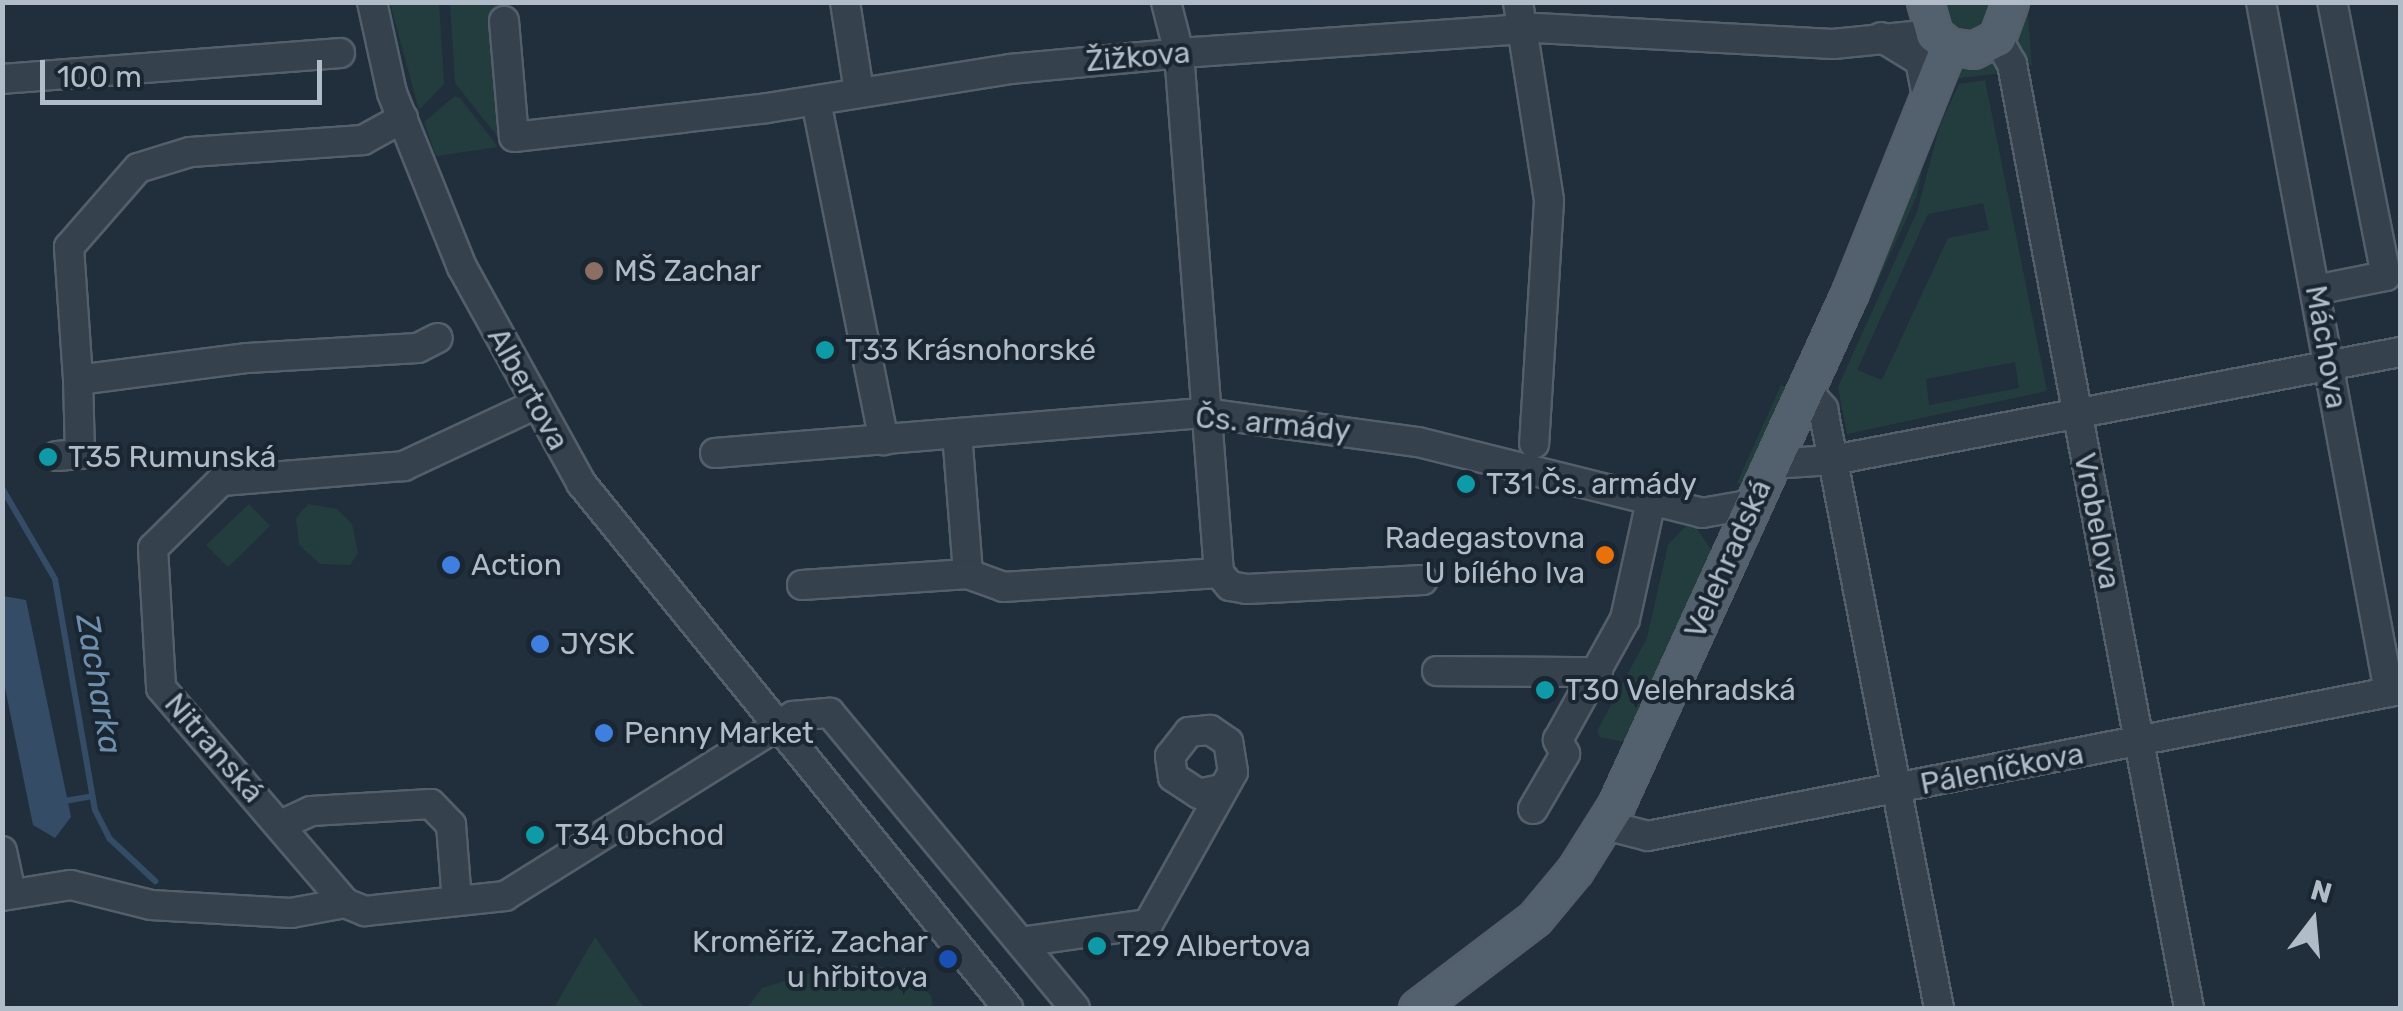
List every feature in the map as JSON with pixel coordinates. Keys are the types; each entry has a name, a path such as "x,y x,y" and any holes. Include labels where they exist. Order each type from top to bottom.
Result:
{"main road":[{"path":"1932,21 1973,50 1997,38 2010,2"},
{"name":"Velehradská","path":"1417,1008 1535,918 1605,826 1772,464 1928,103 1932,21"}],"street":[{"name":"Albertova","path":"372,2 402,118 462,268 534,405 601,510 1008,1008"},
{"path":"844,2 859,91"},
{"path":"1166,2 1178,53 1219,573 1230,586 1247,588 1423,580"},
{"path":"2316,290 2393,274 2332,2"},
{"name":"Máchova","path":"2264,3 2329,367 2395,691"},
{"path":"1520,16 1550,201 1534,444"},
{"name":"Žižkova","path":"504,21 514,136 816,101 859,91 1520,16 1833,44 1880,37 1932,21"},
{"path":"1880,37 1920,61 1928,103"},
{"name":"Vrobelova","path":"1997,38 2012,64 2189,1008"},
{"path":"2,79 340,52"},
{"path":"816,101 884,440"},
{"path":"57,456 80,454 70,247 138,168 190,152 364,140 402,118"},
{"path":"78,380 248,358 418,348 438,338"},
{"path":"1772,464 1833,460 2400,352"},
{"path":"1805,388 1824,410 1897,788 1932,1007"},
{"name":"Nitranská","path":"345,903 161,688 153,548 221,481 404,466 534,405"},
{"name":"Čs. armády","path":"716,452 1206,413 1418,442 1702,513"},
{"path":"957,434 968,574"},
{"path":"1532,809 1566,754 1558,740 1625,619 1651,501"},
{"path":"1726,564 1724,541 1702,513 1753,504"},
{"path":"802,585 968,574 1003,587 1219,573"},
{"path":"1437,670 1598,672"},
{"name":"Páleníčkova","path":"1605,826 1648,836 2395,691"},
{"path":"2,851 7,895 71,885 151,905 291,913 345,903 365,911 505,896 530,884 776,726 808,710 830,713 1076,1008"},
{"path":"1021,942 1148,924 1220,789"},
{"name":"Nitranská","path":"281,826 311,810 431,804 451,825 457,902"}],"green space":[{"path":"390,3 439,3 444,84 419,110"},
{"path":"450,3 511,3 505,146 455,83"},
{"path":"1937,3 1998,3 1989,30 1954,35"},
{"path":"2019,3 2027,3 2032,67 2011,37"},
{"path":"1988,59 2002,73 1953,79 1966,62"},
{"path":"1985,80 2047,391 1847,434 1838,387 1917,212 1940,125 1959,84","holes":["1983,203 1989,230 1948,238 1882,380 1857,370 1928,214","2015,362 2019,388 1929,405 1926,379"]},
{"path":"455,96 498,147 436,156 424,122"},
{"path":"1927,140 1917,196 1829,387 1826,378"},
{"path":"1781,385 1789,388 1745,486 1737,483"},
{"path":"1781,492 1662,754 1657,753 1774,493"},
{"path":"249,504 270,526 228,567 206,545"},
{"path":"308,504 337,509 352,524 358,553 350,565 320,564 299,545 296,518"},
{"path":"1691,521 1713,552 1629,743 1600,737 1597,731 1647,638 1668,545"},
{"path":"595,937 644,1008 554,1008"},
{"path":"836,965 906,968 931,996 933,1008 747,1008 762,988"}],"water":[{"path":"3,596 26,600 71,817 55,838 33,825 3,678"}],"waterway":[{"name":"Zacharka","path":"2,488 55,579 95,810 110,839 155,881"},
{"path":"65,801 93,796"}],"place":[{"name":"MŠ Zachar","path":"594,271"},
{"name":"T33 Krásnohorské","path":"825,350"},
{"name":"T35 Rumunská","path":"48,457"},
{"name":"T31 Čs. armády","path":"1466,484"},
{"name":"Radegastovna U bílého lva","path":"1605,555"},
{"name":"Action","path":"451,565"},
{"name":"JYSK","path":"540,644"},
{"name":"T30 Velehradská","path":"1545,690"},
{"name":"Penny Market","path":"604,733"},
{"name":"T34 Obchod","path":"535,835"},
{"name":"T29 Albertova","path":"1097,946"},
{"name":"Kroměříž, Zachar u hřbitova","path":"948,959"}]}
